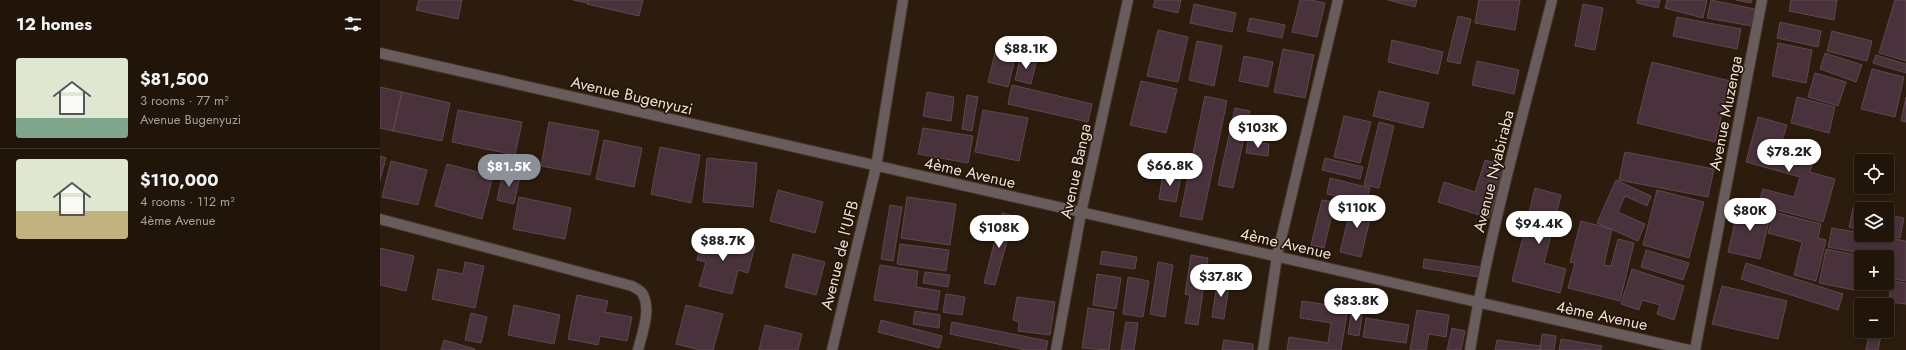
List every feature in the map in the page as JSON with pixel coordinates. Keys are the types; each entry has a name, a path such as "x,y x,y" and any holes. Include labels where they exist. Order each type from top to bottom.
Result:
{"street":[{"name":"Avenue de l'UFB","path":"832,350 876,167 903,0"},
{"name":"Avenue Banga","path":"1056,350 1081,213 1128,0"},
{"path":"1263,350 1278,256 1338,0"},
{"name":"Avenue Nyabiraba","path":"1470,350 1478,303 1509,163 1552,0"},
{"name":"Avenue Muzenga","path":"1695,350 1762,0"},
{"name":"Avenue Bugenyuzi","path":"380,53 876,167"},
{"name":"4ème Avenue","path":"876,167 1278,256 1478,303 1689,350"},
{"path":"380,219 632,286 642,292 646,301 646,312 638,350"}],"building":[{"path":"419,0 462,0 458,19 416,10"},
{"path":"573,0 588,0 587,3"},
{"path":"588,0 643,0 639,16 587,4"},
{"path":"1155,0 1181,0 1178,13 1153,7"},
{"path":"1300,0 1311,0 1325,3 1317,37 1292,32"},
{"path":"1388,0 1417,0 1415,7"},
{"path":"1479,0 1520,0 1515,30 1475,23"},
{"path":"1637,0 1660,0 1658,8 1637,3"},
{"path":"1667,0 1707,0 1703,18 1665,8"},
{"path":"1711,0 1755,9 1752,26 1707,18"},
{"path":"1736,0 1752,0 1751,3"},
{"path":"1791,0 1837,0 1834,20 1789,11"},
{"path":"1895,0 1906,0 1906,61 1879,53"},
{"path":"1194,4 1236,13 1232,32 1190,23"},
{"path":"1583,4 1603,8 1595,50 1575,46"},
{"path":"1458,16 1471,19 1460,64 1447,61"},
{"path":"1677,17 1741,29 1737,49 1673,36"},
{"path":"1250,18 1285,25 1282,38 1247,31"},
{"path":"1780,22 1821,31 1818,47 1777,38"},
{"path":"1158,30 1188,37 1178,82 1147,76"},
{"path":"1832,31 1872,41 1867,61 1827,51"},
{"path":"1392,40 1443,52 1438,74 1388,62"},
{"path":"1197,41 1222,46 1214,86 1189,80"},
{"path":"1778,43 1812,50 1806,83 1772,76"},
{"path":"997,45 1017,50 1008,87 988,82"},
{"path":"1283,49 1314,55 1305,98 1274,92"},
{"path":"1825,53 1862,65 1856,82 1820,69"},
{"path":"1021,55 1037,59 1031,84 1015,80"},
{"path":"1876,55 1906,64 1906,73 1873,63"},
{"path":"1244,56 1273,62 1268,87 1239,81"},
{"path":"1477,61 1519,70 1514,94 1472,85"},
{"path":"1652,62 1730,81 1715,142 1637,123"},
{"path":"1872,69 1904,77 1895,117 1861,109"},
{"path":"1815,73 1846,82 1838,106 1808,97"},
{"path":"1141,81 1177,89 1166,133 1130,125"},
{"path":"1012,85 1092,104 1088,122 1008,104"},
{"path":"380,87 402,92 393,131 380,128"},
{"path":"1379,91 1429,103 1423,128 1373,116"},
{"path":"402,92 450,103 442,141 393,131"},
{"path":"927,92 954,97 951,121 923,116"},
{"path":"967,95 978,97 972,131 962,129"},
{"path":"1205,96 1227,101 1202,220 1180,216"},
{"path":"1797,97 1835,107 1829,133 1791,123"},
{"path":"1906,97 1906,122 1901,121"},
{"path":"1235,108 1250,111 1233,188 1218,185"},
{"path":"458,110 522,122 515,155 452,142"},
{"path":"983,110 1028,118 1019,161 975,152"},
{"path":"1344,116 1371,122 1360,163 1334,157"},
{"path":"1758,117 1787,125 1781,144 1815,154 1810,172 1835,179 1823,222 1758,205 1763,189 1794,197 1800,177 1746,162"},
{"path":"549,122 599,131 590,175 541,166"},
{"path":"1379,122 1394,126 1379,188 1364,185"},
{"path":"923,128 973,136 968,163 918,154"},
{"path":"604,140 642,148 634,187 596,179"},
{"path":"1248,141 1269,144 1268,156 1246,153"},
{"path":"660,147 700,155 691,203 651,194"},
{"path":"1625,152 1714,169 1708,197 1619,180"},
{"path":"380,156 386,158 380,180"},
{"path":"707,158 757,163 753,207 703,202"},
{"path":"1325,158 1363,167 1360,179 1322,170"},
{"path":"1485,160 1506,166 1489,218 1438,202 1444,182 1475,192"},
{"path":"391,161 427,170 418,205 382,197"},
{"path":"447,164 493,176 482,219 435,206"},
{"path":"503,173 520,176 514,204 497,200"},
{"path":"1163,173 1181,176 1176,202 1159,199"},
{"path":"1330,178 1370,188 1366,203 1327,194"},
{"path":"1616,180 1651,196 1647,206 1625,196 1618,212 1645,224 1638,241 1597,223"},
{"path":"1535,188 1561,195 1544,263 1566,269 1560,293 1512,281"},
{"path":"778,190 823,202 815,233 770,221"},
{"path":"1657,190 1704,202 1689,258 1643,245"},
{"path":"519,197 571,208 565,239 513,229"},
{"path":"907,197 956,204 950,245 901,238"},
{"path":"1322,200 1335,202 1324,248 1311,245"},
{"path":"1352,202 1373,206 1361,257 1340,252"},
{"path":"890,205 902,207 893,261 881,259"},
{"path":"1739,205 1771,212 1760,259 1728,252"},
{"path":"1853,208 1854,208 1854,228 1849,227"},
{"path":"1774,212 1821,224 1818,238 1826,240 1816,281 1794,275 1802,242 1768,233"},
{"path":"1002,213 1014,216 995,285 984,283"},
{"path":"1894,216 1904,218 1900,238 1894,237"},
{"path":"1581,221 1612,229 1604,265 1611,266 1618,239 1634,243 1620,301 1568,288 1575,263 1570,262"},
{"path":"1832,228 1854,232 1854,242 1894,242 1894,239 1906,241 1906,281 1894,279 1894,250 1854,250 1854,252 1828,247"},
{"path":"703,233 755,246 748,273 738,270 732,294 699,286 706,262 697,260"},
{"path":"900,244 949,250 946,271 897,264"},
{"path":"380,248 414,256 406,291 380,285"},
{"path":"1826,249 1854,255 1854,290 1819,283"},
{"path":"1646,250 1689,263 1683,280 1641,267"},
{"path":"1102,251 1137,257 1135,269 1100,264"},
{"path":"793,254 825,262 816,295 785,287"},
{"path":"1191,255 1208,258 1198,325 1185,323 1190,295 1185,294"},
{"path":"1424,259 1481,267 1479,277 1423,268"},
{"path":"465,262 484,266 475,308 432,299 438,269 463,274"},
{"path":"1158,262 1173,265 1165,317 1150,314"},
{"path":"1746,263 1843,294 1838,310 1741,279"},
{"path":"880,265 918,271 916,287 940,291 937,310 874,300"},
{"path":"1632,269 1684,286 1674,320 1657,314 1660,305 1642,300 1639,310 1621,304"},
{"path":"925,272 950,275 948,287 923,283"},
{"path":"1097,274 1121,278 1116,309 1093,305"},
{"path":"1128,277 1149,281 1143,317 1123,314"},
{"path":"1218,277 1230,279 1224,319 1212,317"},
{"path":"1894,281 1906,283 1906,304 1894,303 1894,298 1889,298 1890,290 1894,290"},
{"path":"1722,286 1787,301 1778,339 1712,324"},
{"path":"946,294 965,297 962,315 943,312"},
{"path":"577,295 608,301 605,312 632,317 627,341 600,336 598,345 568,339"},
{"path":"1017,297 1055,302 1050,335 1018,331 1019,322 1013,320"},
{"path":"1302,301 1348,308 1341,350 1287,350 1289,337 1328,343 1331,323 1300,318"},
{"path":"514,305 560,315 554,344 508,335"},
{"path":"686,305 723,314 713,350 700,350 676,344"},
{"path":"1088,308 1114,312 1109,350 1082,348"},
{"path":"1352,308 1363,310 1359,336 1348,334"},
{"path":"1417,310 1449,315 1446,337 1429,334 1426,350 1410,350"},
{"path":"915,311 940,315 939,328 913,324"},
{"path":"471,313 487,317 481,343 465,340"},
{"path":"1366,318 1409,325 1406,343 1363,337"},
{"path":"881,320 942,336 939,348 878,332"},
{"path":"952,322 1048,341 1046,350 1026,350 950,334"},
{"path":"1126,322 1138,323 1134,350 1121,350"},
{"path":"765,325 802,334 798,350 759,350"},
{"path":"1452,328 1465,331 1461,350 1447,350"},
{"path":"1542,334 1556,336 1554,350 1540,350"},
{"path":"1868,338 1881,338 1878,350 1866,350"},
{"path":"1561,339 1602,346 1601,350 1559,350"},
{"path":"444,340 475,349 441,350"},
{"path":"1224,340 1253,344 1253,350 1222,350"},
{"path":"1497,340 1541,346 1540,350 1495,350"}]}
